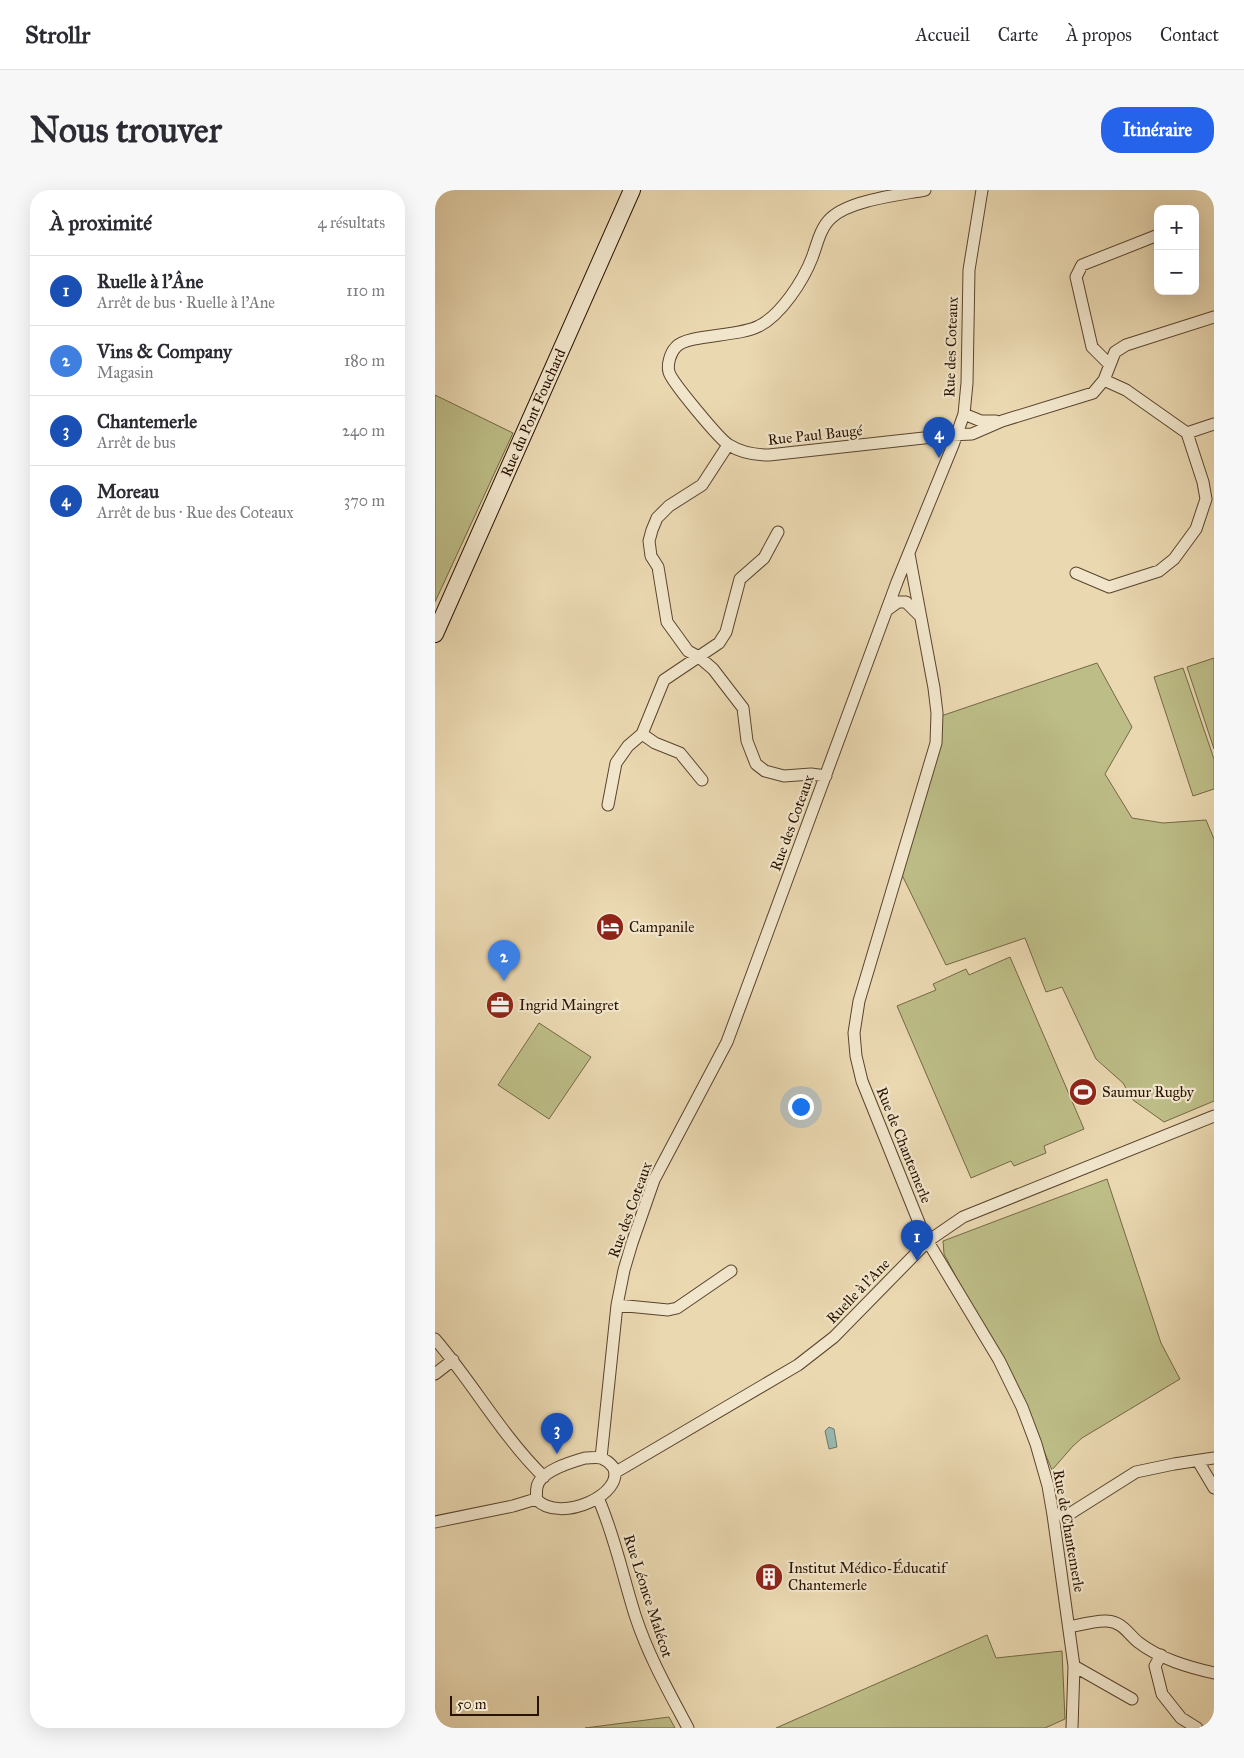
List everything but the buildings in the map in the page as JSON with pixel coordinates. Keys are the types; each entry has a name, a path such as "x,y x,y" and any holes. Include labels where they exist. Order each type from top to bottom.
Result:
{"main road":[{"name":"Rue du Pont Fouchard","path":"435,634 632,190"}],"street":[{"name":"Rue Paul Baugé","path":"925,190 859,204 845,209 832,217 823,227 802,280 776,314 759,327 738,333 685,341 676,347 668,365 669,374 679,389 728,445 755,455 972,434 1002,421"},
{"name":"Rue des Coteaux","path":"601,1458 617,1305 624,1270 654,1180 727,1042 896,585 957,434 963,414 967,383 969,270 982,190"},
{"path":"1109,364 1092,347 1076,278 1082,265 1154,237"},
{"path":"963,414 981,421 1002,421 1093,393 1104,380 1115,352 1126,345 1214,317"},
{"path":"1076,573 1109,587 1159,571 1174,559 1196,529 1206,499 1203,482 1187,432 1126,390 1104,380"},
{"path":"1187,432 1214,424"},
{"path":"728,445 702,485 669,506 657,518 649,541 651,556 658,567 667,622 688,652 699,657 713,670 743,708 747,742 756,764 765,771 784,776 811,774 826,776"},
{"path":"609,805 616,763 628,746 642,734 664,680 719,643 726,632 741,579 764,558 779,532"},
{"name":"Rue de Chantemerle","path":"909,553 919,616 934,688 937,713 935,743 859,1001 854,1033 856,1056 862,1081 924,1235 999,1360 1022,1407 1036,1444 1048,1486 1053,1515 1074,1666 1072,1728"},
{"path":"896,585 904,584 917,598"},
{"name":"Rue de Chantemerle","path":"896,585 910,600 919,616"},
{"path":"887,610 897,602 906,602 919,616"},
{"path":"642,734 681,753 702,780"},
{"name":"Ruelle à l'Ane","path":"616,1472 798,1365 834,1337 928,1241 963,1217 1214,1116"},
{"path":"617,1305 668,1310 677,1308 731,1271"},
{"path":"435,1339 453,1360 526,1459 543,1477"},
{"path":"435,1374 453,1360"},
{"path":"585,1458 601,1458 611,1463 616,1472 610,1487 598,1498 575,1507 554,1509 543,1506 537,1500 537,1485 543,1477 568,1463 585,1458"},
{"path":"1053,1515 1071,1513 1136,1472 1214,1458"},
{"path":"1198,1461 1214,1488"},
{"name":"Rue Léonce Malécot","path":"598,1498 607,1518 636,1618 654,1666 688,1728"},
{"path":"435,1522 537,1500"},
{"path":"1069,1627 1107,1621 1123,1626 1138,1642 1161,1655 1193,1668 1214,1672"},
{"path":"1161,1655 1155,1666 1162,1694 1181,1718 1197,1728"},
{"path":"1074,1666 1132,1699"}],"green space":[{"path":"435,395 513,433 435,602"},
{"path":"1214,658 1214,749 1187,667"},
{"path":"1097,663 1132,727 1105,774 1132,818 1163,823 1206,820 1214,839 1214,1101 1164,1122 1133,1100 1123,1083 1096,1059 1062,987 1046,992 1025,938 946,965 902,875 941,716"},
{"path":"1183,668 1214,759 1214,789 1193,796 1154,677"},
{"path":"1010,957 1084,1129 1044,1146 1046,1153 1014,1166 1011,1161 971,1178 897,1006 936,990 933,984 966,969 969,975"},
{"path":"539,1023 591,1057 549,1119 498,1085"},
{"path":"1107,1179 1161,1343 1180,1379 1082,1438 1052,1470 1015,1388 944,1254 943,1241"},
{"path":"987,1635 996,1658 1062,1651 1065,1719 1045,1728 776,1728"},
{"path":"669,1717 675,1728 585,1728"}],"water":[{"path":"829,1427 834,1429 837,1447 829,1449 825,1431"}],"place":[{"name":"Moreau","path":"939,458"},
{"name":"Campanile","path":"610,927"},
{"name":"Vins & Company","path":"504,981"},
{"name":"Ingrid Maingret","path":"500,1005"},
{"name":"Saumur Rugby","path":"1083,1092"},
{"name":"Ruelle à l'Âne","path":"917,1261"},
{"name":"Chantemerle","path":"557,1454"},
{"name":"Institut Médico-Éducatif Chantemerle","path":"769,1577"}]}
